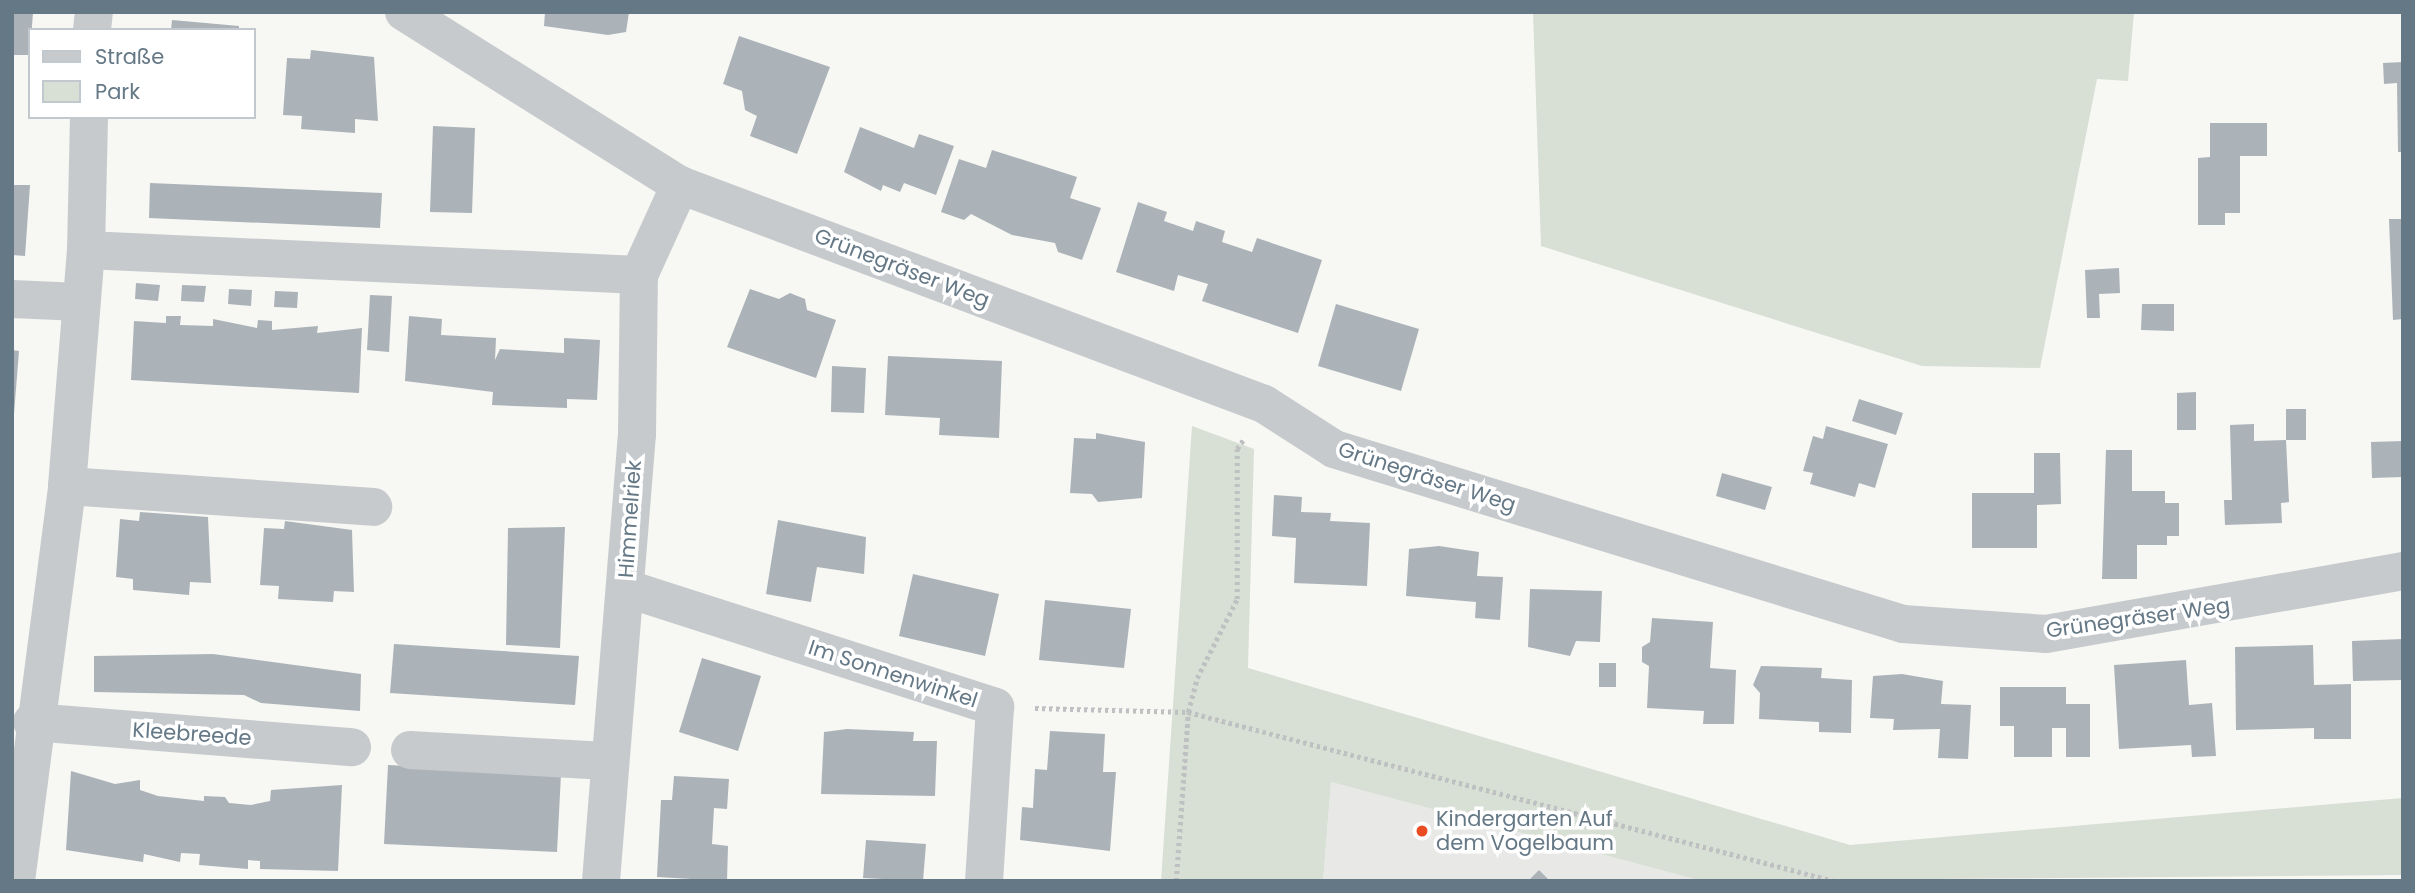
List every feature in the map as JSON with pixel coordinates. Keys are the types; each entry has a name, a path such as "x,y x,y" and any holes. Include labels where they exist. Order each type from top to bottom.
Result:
{"street":[{"name":"Grünegräser Weg","path":"404,12 422,18 576,125 680,185 1264,404 1334,449 1903,624 2046,634 2403,571"},
{"path":"16,881 32,722 27,676 66,486 86,250 89,119"},
{"name":"Himmelriek","path":"601,881 607,761 625,588 639,275 680,185"},
{"path":"86,250 639,275"},
{"path":"12,299 80,302"},
{"path":"66,486 373,506"},
{"name":"Im Sonnenwinkel","path":"625,588 995,707 984,881"},
{"name":"Kleebreede","path":"32,722 352,747"},
{"path":"410,750 607,761"}],"path":[{"path":"1176,881 1188,712 1197,678 1237,599 1237,449 1264,404"},
{"path":"995,707 1188,712 1834,881"}],"shaded area":[{"name":"Kindergarten Auf dem Vogelbaum","path":"1331,782 1702,881 1323,881"}],"green space":[{"path":"1533,12 2134,12 2128,81 2097,79 2040,368 1922,366 1541,246"},
{"path":"1192,426 1254,449 1248,668 1850,845 2403,798 2403,875 1702,881 1331,782 1323,881 1161,881"}],"building":[{"path":"12,12 33,12 32,28 28,28 28,55 12,55"},
{"path":"545,12 629,12 626,32 608,35 544,26"},
{"path":"172,20 239,26 239,28 171,28"},
{"path":"739,36 830,67 797,154 750,136 757,116 745,110 742,91 723,84"},
{"path":"311,50 374,57 378,121 355,119 355,133 301,129 302,116 283,115 287,58 310,59"},
{"path":"2403,62 2403,152 2398,152 2397,83 2384,84 2383,63"},
{"path":"2210,123 2267,123 2267,156 2240,156 2240,213 2225,213 2225,225 2198,225 2198,158 2210,157"},
{"path":"433,126 475,128 472,213 430,212"},
{"path":"860,127 914,148 919,134 954,146 936,195 904,183 900,192 883,185 881,191 844,172"},
{"path":"992,150 1077,177 1070,198 1101,208 1082,260 1058,252 1055,243 1012,235 971,214 964,220 941,212 959,159 986,168"},
{"path":"150,183 382,193 380,228 149,218"},
{"path":"12,185 30,185 25,256 12,255"},
{"path":"1138,202 1167,212 1164,221 1193,231 1196,221 1225,231 1222,242 1252,252 1257,238 1322,260 1298,333 1202,301 1208,284 1178,275 1174,291 1116,272"},
{"path":"2389,219 2403,219 2403,319 2393,320"},
{"path":"2119,268 2120,293 2099,294 2100,318 2087,318 2085,270"},
{"path":"136,283 160,285 158,301 135,299"},
{"path":"182,285 206,286 204,302 181,301"},
{"path":"229,289 252,290 251,306 228,304"},
{"path":"750,289 779,299 790,293 805,299 807,310 836,320 816,378 727,347"},
{"path":"275,291 298,292 297,308 274,307"},
{"path":"370,295 392,296 389,352 367,350"},
{"path":"1336,304 1419,329 1401,391 1318,366"},
{"path":"2142,304 2174,304 2174,331 2141,330"},
{"path":"166,316 181,316 180,325 213,326 213,319 257,328 258,320 272,321 272,330 318,326 317,333 362,328 359,393 131,380 134,321 166,323"},
{"path":"409,316 442,319 441,335 496,338 495,360 500,349 564,353 564,338 600,340 597,400 567,399 567,408 492,405 493,392 405,381"},
{"path":"12,350 19,351 14,414 12,414"},
{"path":"888,356 1002,361 999,438 939,435 940,418 885,415"},
{"path":"832,366 866,368 864,413 831,412"},
{"path":"2196,392 2196,430 2177,430 2177,393"},
{"path":"1859,399 1903,413 1896,435 1852,421"},
{"path":"2286,409 2306,409 2306,440 2286,440"},
{"path":"2254,424 2254,441 2286,440 2289,502 2281,503 2282,523 2225,525 2224,500 2232,500 2230,425"},
{"path":"1826,426 1888,444 1875,488 1859,483 1855,497 1810,484 1813,473 1803,471 1813,436 1823,439"},
{"path":"1096,433 1145,442 1142,498 1098,502 1092,494 1070,493 1074,438 1096,439"},
{"path":"2403,441 2403,477 2372,478 2371,442"},
{"path":"2106,450 2132,450 2132,491 2165,491 2165,503 2179,503 2179,536 2167,536 2167,545 2137,545 2137,579 2102,579"},
{"path":"2034,453 2060,453 2061,504 2037,505 2037,548 1972,548 1972,493 2034,493"},
{"path":"1722,473 1772,487 1765,510 1716,496"},
{"path":"1274,495 1302,497 1301,512 1331,513 1330,521 1370,523 1367,586 1294,583 1296,538 1272,536"},
{"path":"140,512 208,517 211,583 190,582 189,595 133,590 133,579 116,577 120,519 139,521"},
{"path":"778,520 866,537 864,574 817,567 811,602 766,594"},
{"path":"285,521 352,530 354,592 334,591 333,602 278,599 279,586 260,585 264,528 284,529"},
{"path":"565,527 560,648 506,645 508,528"},
{"path":"1439,546 1479,552 1477,576 1503,577 1500,620 1475,618 1476,602 1406,596 1409,549"},
{"path":"913,574 999,594 985,656 899,636"},
{"path":"1530,589 1602,591 1600,642 1576,641 1570,656 1528,647"},
{"path":"1045,600 1131,609 1124,668 1039,660"},
{"path":"1652,618 1713,622 1710,668 1736,670 1734,724 1703,724 1704,711 1647,708 1649,666 1642,662 1642,647 1650,642"},
{"path":"2403,639 2403,680 2353,681 2352,641"},
{"path":"394,644 579,656 575,705 390,693"},
{"path":"2313,645 2314,685 2351,684 2351,739 2314,739 2314,728 2236,730 2235,647"},
{"path":"213,654 361,674 360,711 261,703 244,695 94,692 94,656"},
{"path":"702,658 761,676 738,751 679,732"},
{"path":"2186,660 2189,705 2212,703 2216,756 2192,757 2191,745 2119,749 2114,665"},
{"path":"1599,663 1616,663 1616,687 1599,687"},
{"path":"1761,666 1822,668 1821,678 1852,680 1851,733 1819,732 1819,722 1759,719 1760,693 1753,685"},
{"path":"1902,674 1943,681 1941,704 1971,705 1968,759 1938,758 1940,729 1893,730 1894,719 1870,718 1873,676"},
{"path":"2000,687 2066,687 2066,704 2090,704 2090,757 2066,757 2066,728 2052,728 2052,757 2014,757 2014,726 2000,726"},
{"path":"847,729 914,732 913,741 937,741 935,796 821,794 824,732"},
{"path":"1050,731 1105,734 1103,772 1116,772 1110,851 1020,840 1022,807 1033,808 1035,769 1047,770"},
{"path":"388,765 561,774 557,852 384,844"},
{"path":"71,771 115,784 140,780 140,790 158,796 204,801 204,796 225,797 229,803 251,805 270,801 271,790 342,785 338,871 260,869 260,861 248,860 248,869 199,865 200,854 181,853 180,862 144,854 143,862 66,850"},
{"path":"674,776 729,779 727,809 714,808 712,844 728,846 727,881 657,877 661,800 672,800"},
{"path":"866,840 926,844 923,881 863,878"},
{"path":"1539,870 1550,881 1528,881"}],"place":[{"name":"Kindergarten Auf dem Vogelbaum","path":"1422,831"}]}
